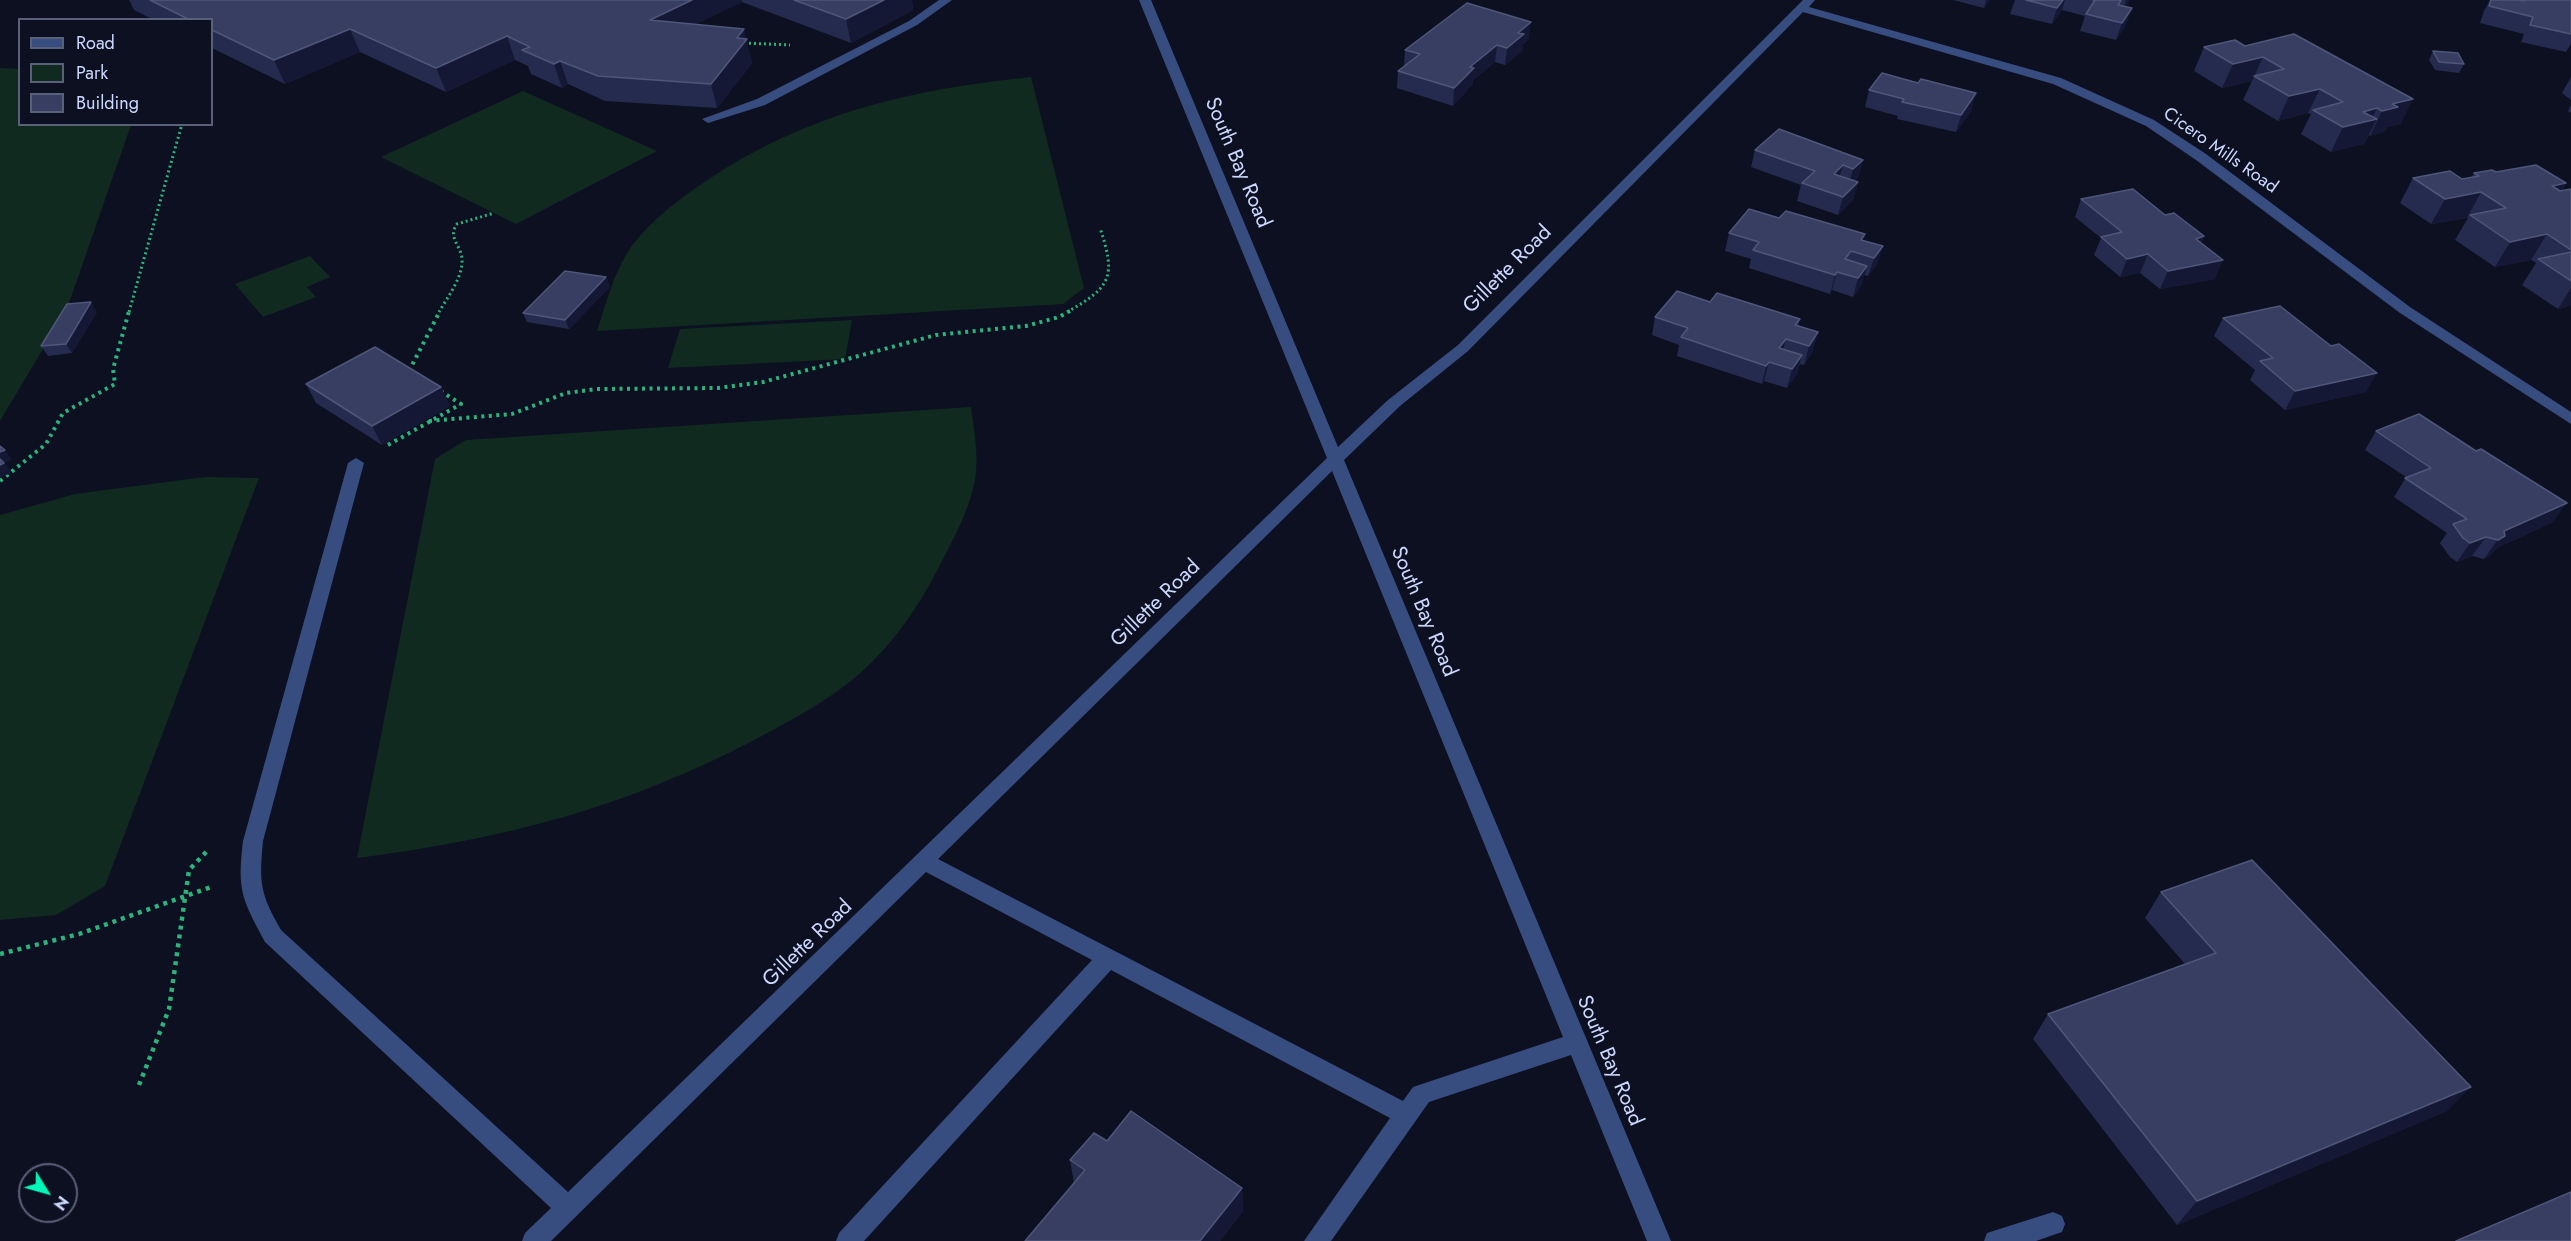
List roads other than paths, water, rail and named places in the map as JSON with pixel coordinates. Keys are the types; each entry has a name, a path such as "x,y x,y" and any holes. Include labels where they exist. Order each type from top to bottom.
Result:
{"street":[{"path":"923,0 942,3"},
{"name":"South Bay Road","path":"1145,0 1659,1241"},
{"path":"708,119 736,112 761,102 913,23 942,3"},
{"name":"Gillette Road","path":"534,1241 925,862 1335,459 1394,403 1463,348 1805,4"},
{"name":"Cicero Mills Road","path":"1805,4 2056,81 2150,123 2201,157 2405,310 2571,419"},
{"path":"356,463 256,829 249,875 254,901 273,936 568,1208"},
{"path":"925,862 1407,1115"},
{"path":"848,1241 1108,958"},
{"path":"1316,1241 1421,1094 1577,1043"},
{"path":"1996,1241 2053,1224"}]}
